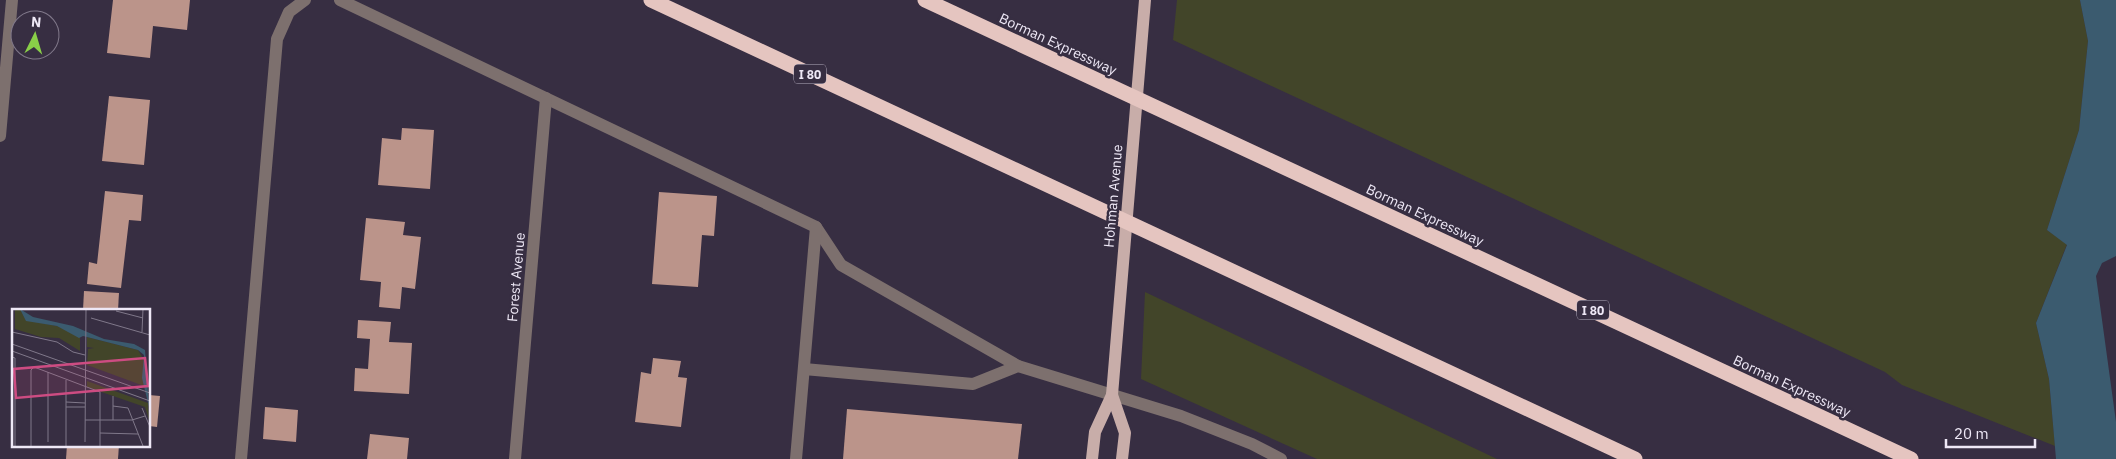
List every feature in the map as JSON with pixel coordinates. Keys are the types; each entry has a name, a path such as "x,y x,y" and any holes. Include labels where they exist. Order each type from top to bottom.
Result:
{"highway":[{"name":"I 80","path":"651,0 1634,459"},
{"name":"Borman Expressway","path":"925,0 1905,456"}],"main road":[{"name":"Hohman Avenue","path":"1092,459 1095,432 1112,395 1145,0"},
{"name":"Hohman Avenue","path":"1112,395 1125,433 1122,459"}],"street":[{"path":"0,136 12,0"},
{"path":"241,459 277,39 289,12 305,0"},
{"path":"340,0 816,226 841,265 1018,366 1182,416 1252,444 1281,459"},
{"name":"Forest Avenue","path":"515,459 546,98"},
{"path":"796,459 816,226"},
{"path":"804,369 973,384 1018,366"}],"green space":[{"path":"1177,0 2080,0 2088,41 2079,130 2047,230 2067,244 2036,323 2049,379 2055,446 1902,385 1885,372 1173,40"},
{"path":"1145,292 1497,459 1317,459 1141,379"}],"water":[{"path":"2080,0 2116,0 2116,256 2102,263 2096,276 2116,422 2116,459 2056,459 2049,379 2036,323 2067,245 2047,230 2079,130 2088,41"}],"building":[{"path":"113,0 190,0 187,30 153,26 150,58 107,53"},
{"path":"109,96 150,100 144,165 102,161"},
{"path":"402,128 434,130 430,189 378,185 382,138 401,140"},
{"path":"105,191 143,195 141,221 129,220 121,288 87,284 89,262 97,264"},
{"path":"659,192 717,196 714,236 702,235 698,287 652,284"},
{"path":"366,218 405,222 403,235 421,237 415,289 402,287 400,309 379,307 381,282 360,280"},
{"path":"84,291 119,293 118,309 83,309"},
{"path":"358,320 391,322 389,342 412,343 409,394 354,391 355,368 368,369 370,339 357,338"},
{"path":"653,358 681,361 678,377 687,378 681,427 635,422 641,372 651,374"},
{"path":"150,395 160,396 157,427 150,426"},
{"path":"265,407 298,410 296,442 263,439"},
{"path":"847,409 1022,424 1018,459 843,459"},
{"path":"370,434 409,438 407,459 367,459"},
{"path":"67,446 119,446 118,459 66,459"}]}
